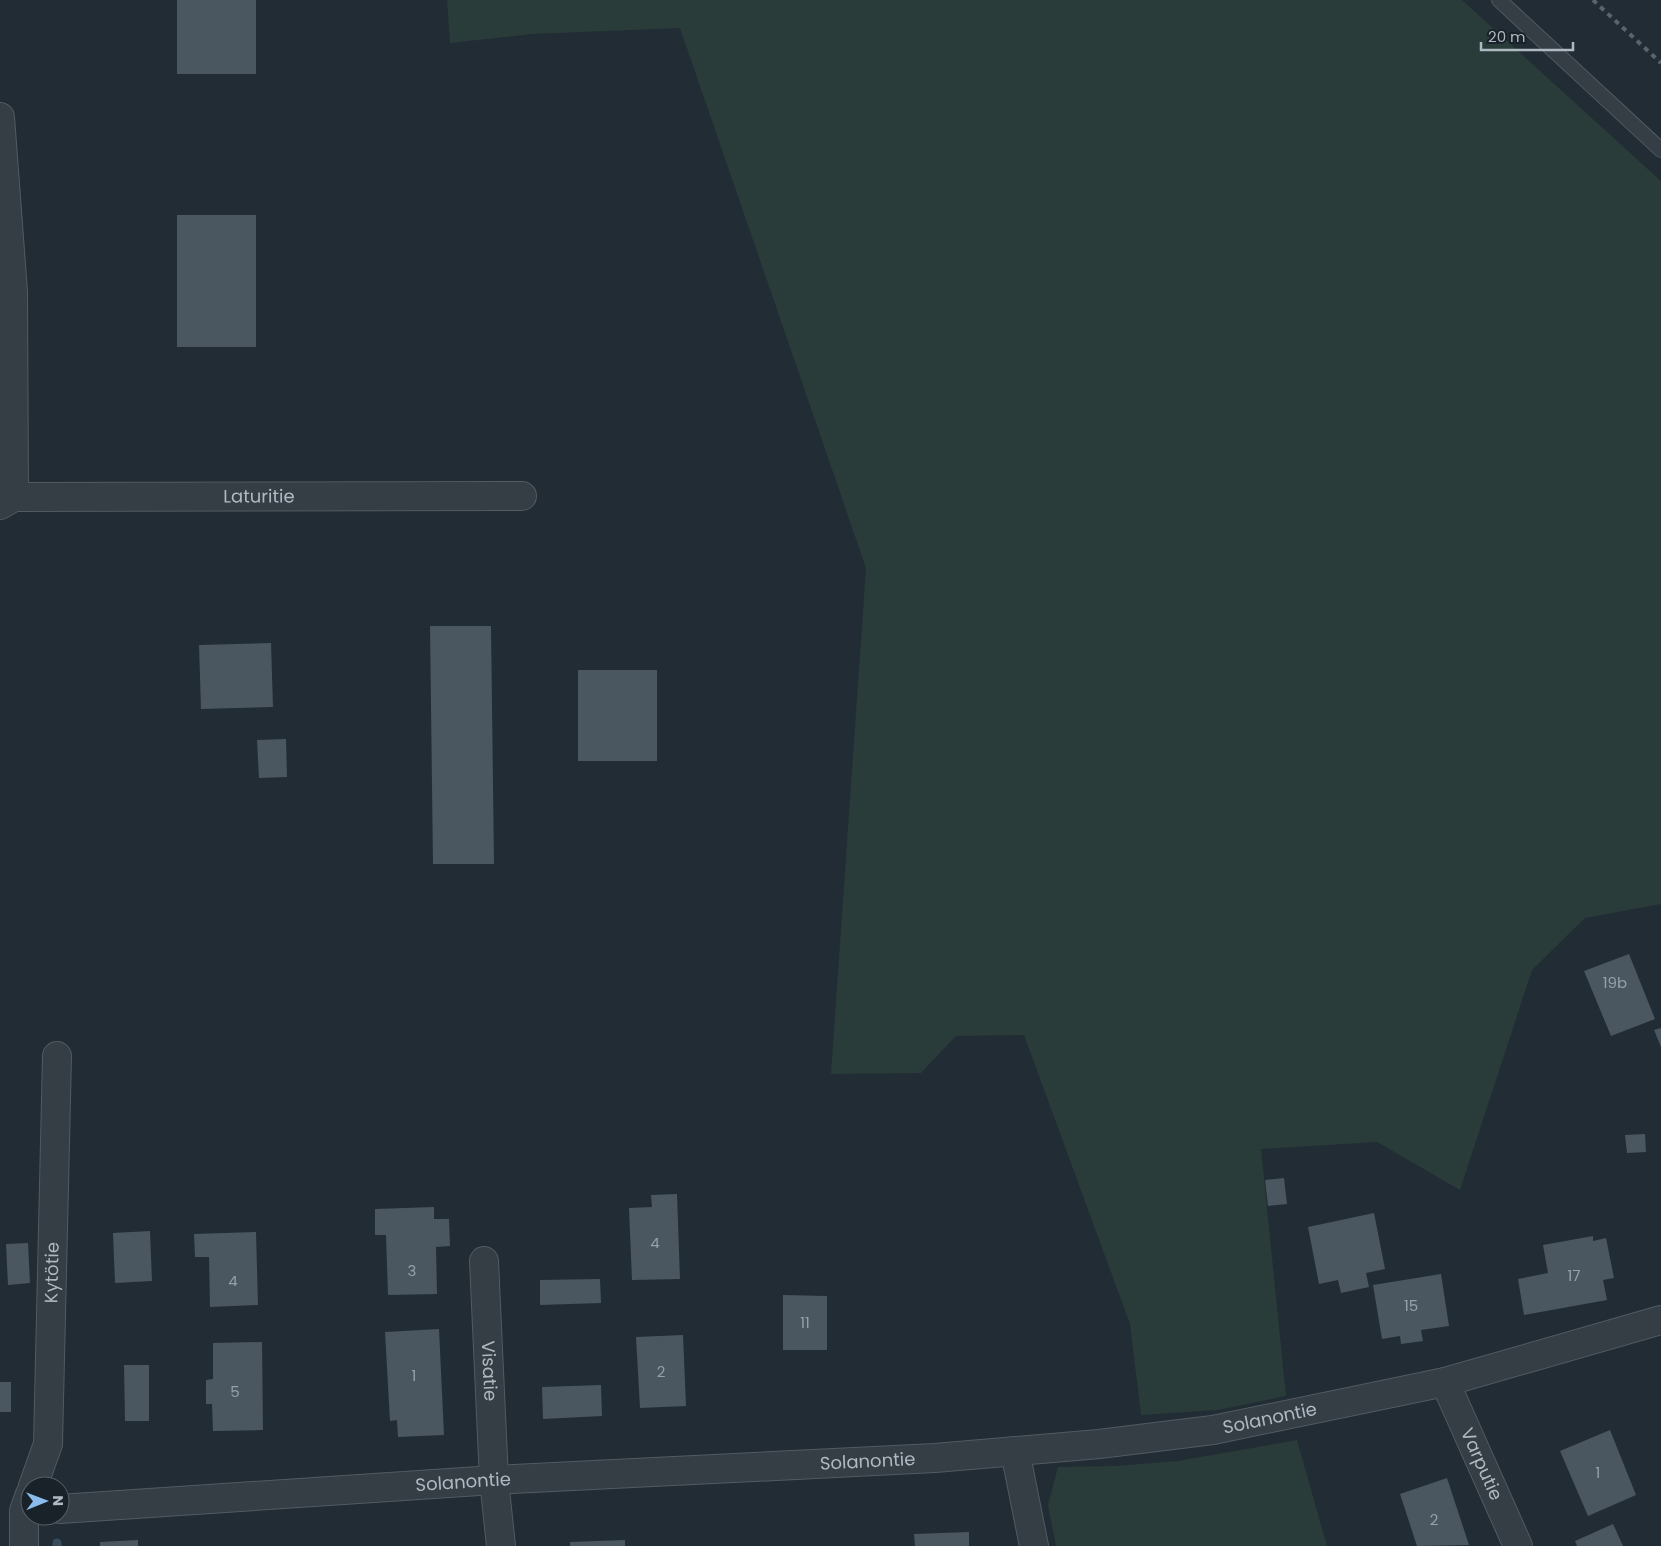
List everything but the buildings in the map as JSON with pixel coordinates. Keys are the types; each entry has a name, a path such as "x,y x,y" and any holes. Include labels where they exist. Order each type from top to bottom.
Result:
{"street":[{"path":"0,117 13,292 7,501"},
{"name":"Laturitie","path":"7,501 522,496"},
{"name":"Kytötie","path":"34,1476 48,1444 57,1056"},
{"name":"Visatie","path":"484,1261 494,1480 501,1546"},
{"name":"Solanontie","path":"70,1508 494,1480 935,1458 1015,1452 1213,1430 1445,1382 1661,1320"},
{"name":"Varputie","path":"1445,1382 1518,1546"},
{"path":"1015,1452 1034,1546"},
{"name":"Kytötie","path":"24,1526 24,1546"}],"lane":[{"path":"1500,0 1661,150"}],"green space":[{"path":"447,0 1462,0 1661,181 1661,904 1585,918 1532,970 1460,1190 1377,1142 1261,1149 1286,1396 1218,1410 1141,1415 1130,1324 1024,1035 956,1036 921,1073 831,1074 866,568 680,28 532,34 450,43"},
{"path":"1297,1440 1327,1546 1056,1546 1048,1505 1058,1467 1115,1466 1178,1461"}],"railway":[{"path":"1593,0 1661,63"}]}
